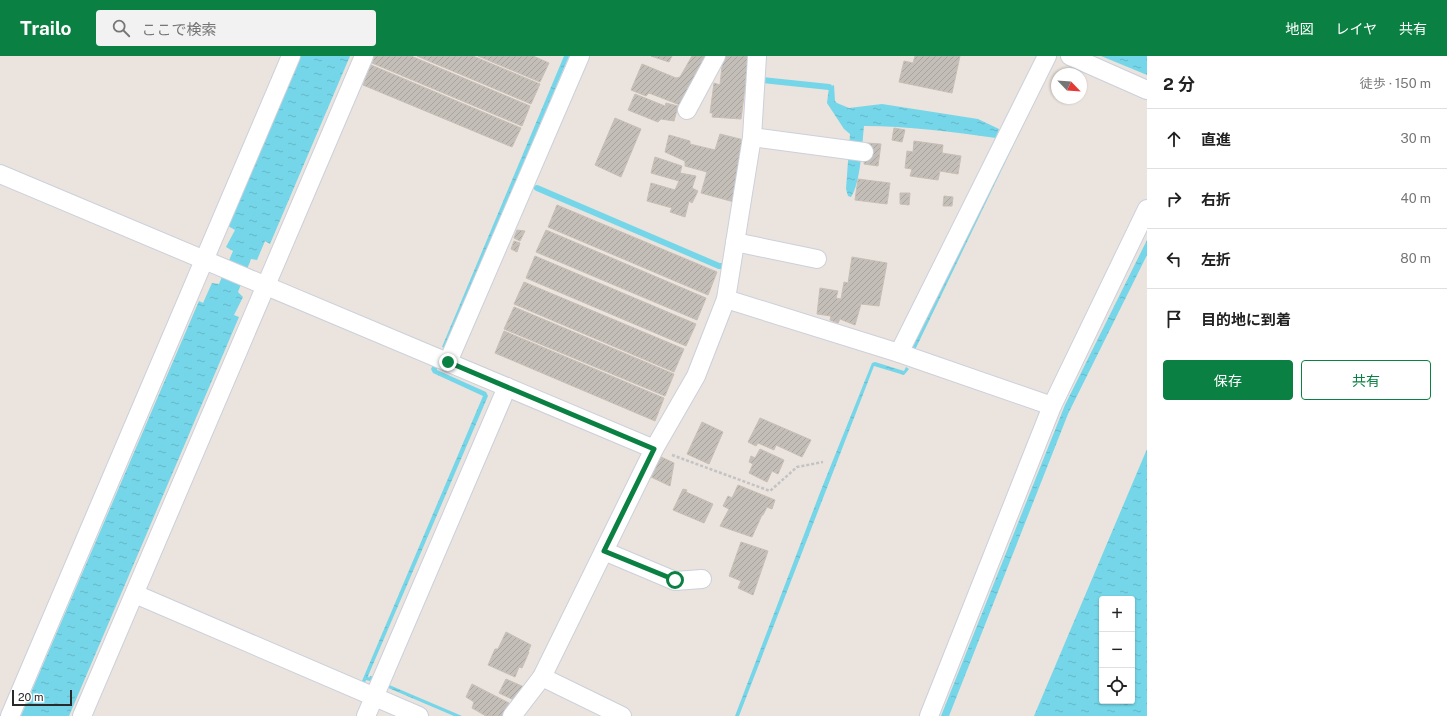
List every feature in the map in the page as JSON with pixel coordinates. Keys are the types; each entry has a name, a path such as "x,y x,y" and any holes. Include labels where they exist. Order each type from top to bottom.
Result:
{"street":[{"path":"10,716 209,262 291,56"},
{"path":"82,716 135,594 259,282 364,56"},
{"path":"448,362 580,56"},
{"path":"687,110 716,56"},
{"path":"512,716 542,677 654,449 696,376 726,300 752,137 757,56"},
{"path":"899,353 1047,56"},
{"path":"1070,56 1147,90"},
{"path":"752,137 864,152"},
{"path":"0,174 654,449"},
{"path":"929,716 1052,406 1147,209"},
{"path":"735,242 817,259"},
{"path":"726,300 899,353 1052,406"},
{"path":"366,716 507,387"},
{"path":"604,551 675,580 702,579"},
{"path":"135,594 419,716"},
{"path":"542,677 622,716"}],"path":[{"path":"654,449 770,491 797,467 823,462"}],"water":[{"path":"300,56 350,56 270,244 265,241 257,260 251,259 238,292 243,297 234,315 239,317 69,716 21,716 199,301 203,303 212,283 219,284 233,251 226,247 235,230 228,226"},
{"path":"564,56 569,56 445,348 442,347"},
{"path":"1101,56 1147,56 1147,75"},
{"path":"1054,61 914,352 911,350 1011,142"},
{"path":"834,85 835,101 849,108 882,104 978,119 999,129 996,138 914,128 864,126 859,173 851,197 848,196 846,189 850,134 844,129 827,103 829,87"},
{"path":"1147,240 1147,255 1068,414 949,716 941,716 1065,405"},
{"path":"875,362 904,371 906,367 909,369 904,375 874,366 739,716 735,716 821,490 872,363"},
{"path":"433,365 437,367 437,370 486,392 488,396 368,676 369,678 370,676 373,677 370,681 366,680 365,683 362,681 483,396 433,373 431,369"},
{"path":"1147,449 1147,716 1034,716"},
{"path":"387,684 462,716 454,716 386,687"}],"building":[{"path":"375,56 411,56 530,106 522,126 372,63"},
{"path":"417,56 473,56 540,84 531,104"},
{"path":"478,56 533,56 549,63 540,82"},
{"path":"651,56 672,56 669,62"},
{"path":"692,56 708,56 680,105 649,93 646,96 631,90 642,64 676,78 680,77"},
{"path":"723,56 749,56 741,119 712,117 713,113 710,113 714,83 720,85"},
{"path":"915,56 960,56 952,93 899,82 904,61 913,63"},
{"path":"371,65 521,128 512,147 363,85"},
{"path":"635,94 665,106 666,103 678,106 674,121 661,119 658,122 628,110"},
{"path":"615,118 641,129 621,177 595,165"},
{"path":"894,128 905,130 902,142 892,140"},
{"path":"720,134 744,140 741,148 743,152 736,175 741,177 734,202 701,193 707,172 685,166 685,161 665,152 669,135 690,141 690,144 715,150"},
{"path":"914,141 943,145 942,153 961,156 958,174 940,171 938,180 910,176 912,169 905,168 907,151 913,152"},
{"path":"867,143 881,144 878,166 864,164"},
{"path":"655,157 682,166 680,173 696,176 692,188 698,191 692,203 689,201 685,217 670,212 672,208 647,201 651,183 675,190 679,181 651,173"},
{"path":"858,179 890,183 887,204 855,200"},
{"path":"900,193 910,193 909,205 900,204"},
{"path":"944,196 953,197 952,206 943,206"},
{"path":"557,205 717,272 708,295 548,227"},
{"path":"517,230 525,231 520,241 514,238"},
{"path":"546,230 706,298 697,320 536,252"},
{"path":"514,241 520,243 517,252 511,249"},
{"path":"535,256 696,324 686,346 526,278"},
{"path":"852,257 887,263 879,306 861,304 855,325 840,319 838,323 830,320 831,316 817,314 820,288 838,291 836,298 841,299 844,282 848,283"},
{"path":"524,282 684,349 674,372 514,304"},
{"path":"514,307 674,374 665,396 504,329"},
{"path":"504,331 664,398 655,421 495,353"},
{"path":"760,418 811,440 802,457 776,445 774,450 758,443 756,446 748,442"},
{"path":"702,422 723,432 709,464 687,454"},
{"path":"760,449 784,460 778,474 772,471 767,482 749,473 753,464 749,462 751,456 755,458"},
{"path":"661,457 674,463 670,486 651,477"},
{"path":"738,485 775,500 772,509 767,507 762,515 752,537 720,526 729,509 723,506 728,496 732,498"},
{"path":"683,489 687,490 686,492 713,504 704,523 673,510"},
{"path":"741,542 768,551 753,595 738,588 741,581 729,576"},
{"path":"506,632 531,645 522,668 519,667 515,677 488,665 495,649 498,649"},
{"path":"506,679 524,687 516,701 499,693"},
{"path":"472,684 509,703 503,716 486,716 472,708 474,702 466,697"}],"waterway":[{"path":"762,80 829,87"},
{"path":"537,188 722,266"}],"route":[{"path":"448,362 654,449 604,551 675,580"}]}
